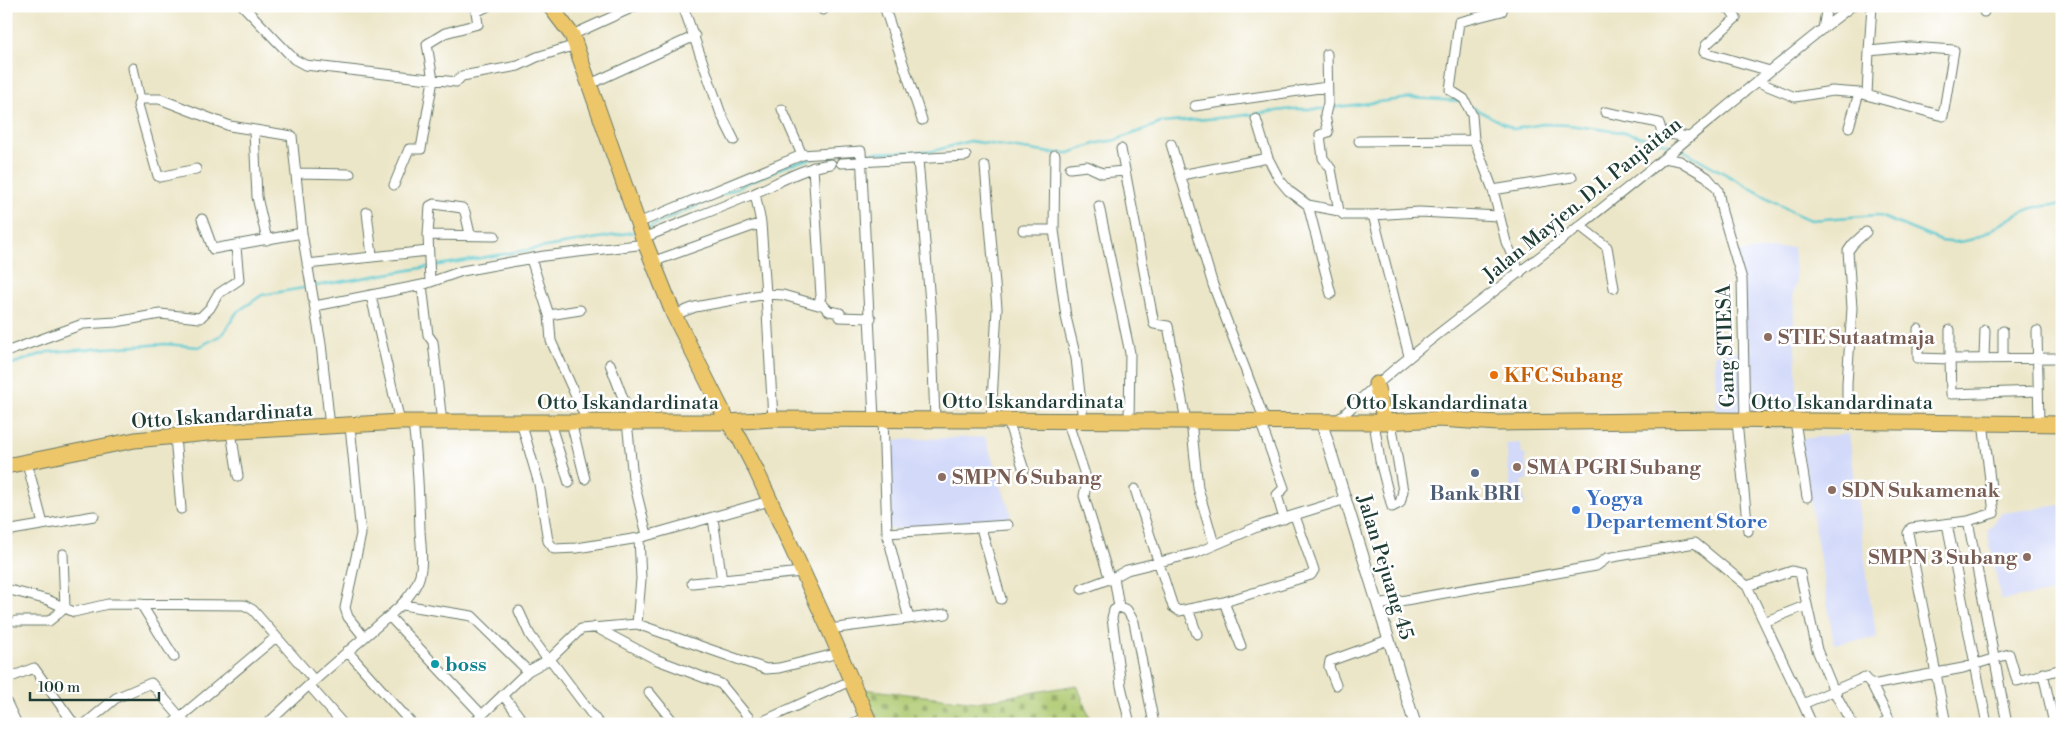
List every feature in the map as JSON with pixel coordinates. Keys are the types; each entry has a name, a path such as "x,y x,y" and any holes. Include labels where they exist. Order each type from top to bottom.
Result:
{"main road":[{"path":"550,6 574,40 588,85 641,233 674,315 728,422 740,439 829,628 868,720"},
{"path":"1376,384 1383,422"},
{"name":"Otto Iskandardinata","path":"6,466 134,440 232,432 406,423 728,422 773,419 1383,422 1440,419 1498,423 1719,420 1741,422 1984,422 2062,424"}],"street":[{"path":"243,6 301,64 456,82 462,76 518,66 574,40 636,6"},
{"path":"394,185 408,149 421,149 433,80 427,44 445,33 477,25 479,23 476,12 488,6"},
{"path":"683,6 722,114 734,140"},
{"path":"884,6 922,120"},
{"path":"1503,6 1502,11 1459,22 1450,90 1466,104 1472,116 1474,140 1493,190 1506,242 1520,273"},
{"path":"1720,6 1730,9 1736,18 1706,44 1704,52 1770,71"},
{"path":"1823,29 1828,6"},
{"name":"Jalan Mayjen. D.I. Panjaitan","path":"1329,421 1409,356 1580,226 1852,6"},
{"path":"1849,127 1863,94 1869,52 1872,6"},
{"path":"588,85 695,36"},
{"path":"1758,82 1796,97 1832,91 1863,94 1943,116 1954,53 1952,49 1918,48 1869,52"},
{"path":"1327,54 1328,107 1325,115 1328,132 1320,135 1323,158 1331,169 1339,211"},
{"path":"133,68 140,98 138,105 158,176 196,169"},
{"path":"1195,106 1327,87"},
{"path":"140,98 160,99 218,122 254,131 292,136 298,173 302,234 314,302 330,427"},
{"path":"782,109 802,155 813,161 831,164"},
{"path":"1605,112 1659,123 1662,132 1687,139"},
{"path":"1256,119 1268,158 1283,185 1308,205 1339,211 1344,215 1373,216 1419,212 1499,216"},
{"path":"254,131 257,197 266,240"},
{"path":"1359,141 1474,140"},
{"path":"1171,144 1212,286 1263,421 1284,488 1277,495 1284,518"},
{"path":"1122,149 1124,171 1154,324 1168,326 1188,421 1198,488 1214,544"},
{"path":"641,233 802,155"},
{"path":"1054,155 1054,230 1066,317 1076,358 1083,421"},
{"path":"314,302 371,296 426,283 462,271 531,259 641,233 755,193 813,161 861,157 918,160 966,156"},
{"name":"Gang STIESA","path":"1666,156 1680,161 1712,181 1718,190 1722,212 1742,279 1741,422 1748,531"},
{"path":"841,163 861,157"},
{"path":"861,157 887,533 908,619"},
{"path":"1181,175 1268,158"},
{"path":"918,160 931,314 935,420"},
{"path":"813,161 821,303 829,311 840,313 840,316 871,318"},
{"path":"985,166 997,308 991,421"},
{"path":"1070,168 1087,166 1102,173 1124,171"},
{"path":"298,173 350,174"},
{"path":"1493,190 1572,177"},
{"path":"755,193 761,223 773,419"},
{"path":"442,423 434,342 428,336 426,283 430,271 428,235 430,208 434,204 464,209 470,234"},
{"path":"1308,205 1331,294"},
{"path":"1099,206 1130,353 1129,422"},
{"path":"367,212 372,256"},
{"path":"1373,216 1409,356"},
{"path":"202,219 211,247 236,247 302,234"},
{"path":"652,262 761,223"},
{"path":"1580,226 1607,247 1614,288"},
{"path":"1023,230 1054,230"},
{"path":"1847,423 1847,383 1852,308 1848,251 1866,232"},
{"path":"428,235 470,234 496,236"},
{"path":"6,352 83,324 116,322 160,314 194,318 203,316 218,294 239,280 236,247"},
{"path":"308,269 372,256 428,255"},
{"path":"531,259 549,316 552,341 587,421"},
{"path":"674,315 695,307 766,294 783,295 815,306 821,303"},
{"path":"270,723 347,651 403,605 419,578 421,560 420,479 371,296"},
{"path":"549,316 580,310"},
{"path":"1918,329 1918,358 2062,358"},
{"path":"1950,330 1951,394 2038,391"},
{"path":"1984,358 1985,330"},
{"path":"2003,331 2003,358"},
{"path":"2037,331 2039,424"},
{"path":"610,364 629,422 633,478 643,536 637,624"},
{"path":"1067,420 1087,481 1084,496 1112,579 1119,607"},
{"path":"1008,421 1024,470"},
{"name":"Jalan Pejuang 45","path":"1329,421 1346,499 1415,724"},
{"path":"1795,421 1807,497"},
{"path":"521,422 540,484 548,541 551,547 576,548 643,536 769,501"},
{"path":"571,422 585,479"},
{"path":"1383,422 1403,492 1400,503 1392,507 1380,461 1383,422"},
{"path":"1946,724 1908,533 1911,528 1968,521 1991,515 1995,508 1984,422"},
{"path":"550,423 569,483"},
{"path":"350,426 361,534 345,608 348,617 364,637"},
{"path":"232,432 238,476"},
{"path":"175,436 181,509"},
{"path":"26,463 43,524"},
{"path":"1135,489 1173,607 1178,611 1224,602 1309,577 1313,573 1295,516"},
{"path":"1082,588 1112,579 1127,570 1191,554 1259,526 1346,499"},
{"path":"6,531 94,516"},
{"path":"713,518 722,581"},
{"path":"1968,521 2007,724"},
{"path":"1947,524 1987,724"},
{"path":"887,533 1008,525"},
{"path":"981,528 1001,599"},
{"path":"1378,605 1596,566 1607,558 1695,543 1747,586 1812,724"},
{"path":"63,554 65,608"},
{"path":"1747,586 1798,571 1802,576 1817,650 1834,691 1852,724"},
{"path":"692,584 802,572"},
{"path":"6,588 48,600 74,612 108,604 244,605 253,610 276,637 343,724"},
{"path":"1224,602 1241,646"},
{"path":"141,604 174,657"},
{"path":"403,605 472,616 528,671"},
{"path":"1764,622 1808,605"},
{"path":"1119,607 1114,610 1112,618 1121,686 1130,724"},
{"path":"1119,607 1127,610 1134,622 1154,724"},
{"path":"16,622 49,621 65,608"},
{"path":"1188,609 1197,634"},
{"path":"519,610 530,635 600,724"},
{"path":"829,628 946,614"},
{"path":"389,616 482,715"},
{"path":"473,724 528,671 549,659 578,631 595,627 637,624 766,669 786,667 839,653"},
{"path":"595,627 655,659 721,684 756,724 852,680"},
{"path":"172,724 183,720 276,637"},
{"path":"1336,685 1329,667 1330,661 1388,640"},
{"path":"347,651 412,724"},
{"path":"1872,685 1936,674 2009,654 2017,681 2062,669"},
{"path":"6,680 34,668 74,724"},
{"path":"2043,673 2054,724"},
{"path":"1803,704 1864,677 1872,685 1888,719 1883,724"},
{"path":"85,724 116,698 151,683 183,720"},
{"path":"649,692 675,724"},
{"path":"503,695 525,724"},
{"path":"6,701 17,724"},
{"path":"851,724 868,720"}],"shaded area":[{"name":"STIE Sutaatmaja","path":"1793,247 1796,281 1793,293 1798,416 1717,410 1714,354 1740,351 1738,252"},
{"name":"SDN Sukamenak","path":"1849,434 1870,600 1877,638 1834,644 1800,439"},
{"name":"SMPN 6 Subang","path":"985,437 1011,515 1000,525 889,529 885,440"},
{"name":"SMA PGRI Subang","path":"1521,443 1522,454 1525,454 1528,480 1522,481 1525,505 1512,506 1506,444"},
{"name":"SMPN 3 Subang","path":"2062,505 2062,591 2001,600 1987,531 2002,513"}],"green space":[{"path":"1077,685 1092,724 879,724 863,689 977,702"}],"waterway":[{"path":"1329,108 1411,98 1460,101"},
{"path":"1472,107 1514,129 1543,124 1569,125 1628,133 1673,146"},
{"path":"862,153 933,151 970,141 1051,153 1069,153 1098,143 1116,140 1161,123 1292,109 1324,109"},
{"path":"1681,149 1798,215 1811,220 1877,215 1941,241 1966,241 1986,233 2027,210 2044,206 2062,205"},
{"path":"645,229 790,164 815,158"},
{"path":"6,366 48,352 165,344 199,347 223,334 237,312 262,295 634,232"}],"place":[{"name":"STIE Sutaatmaja","path":"1768,337"},
{"name":"KFC Subang","path":"1494,375"},
{"name":"SMA PGRI Subang","path":"1517,467"},
{"name":"Bank BRI","path":"1475,473"},
{"name":"SMPN 6 Subang","path":"942,477"},
{"name":"SDN Sukamenak","path":"1832,490"},
{"name":"Yogya Departement Store","path":"1576,510"},
{"name":"SMPN 3 Subang","path":"2027,557"},
{"name":"boss","path":"435,664"}]}
